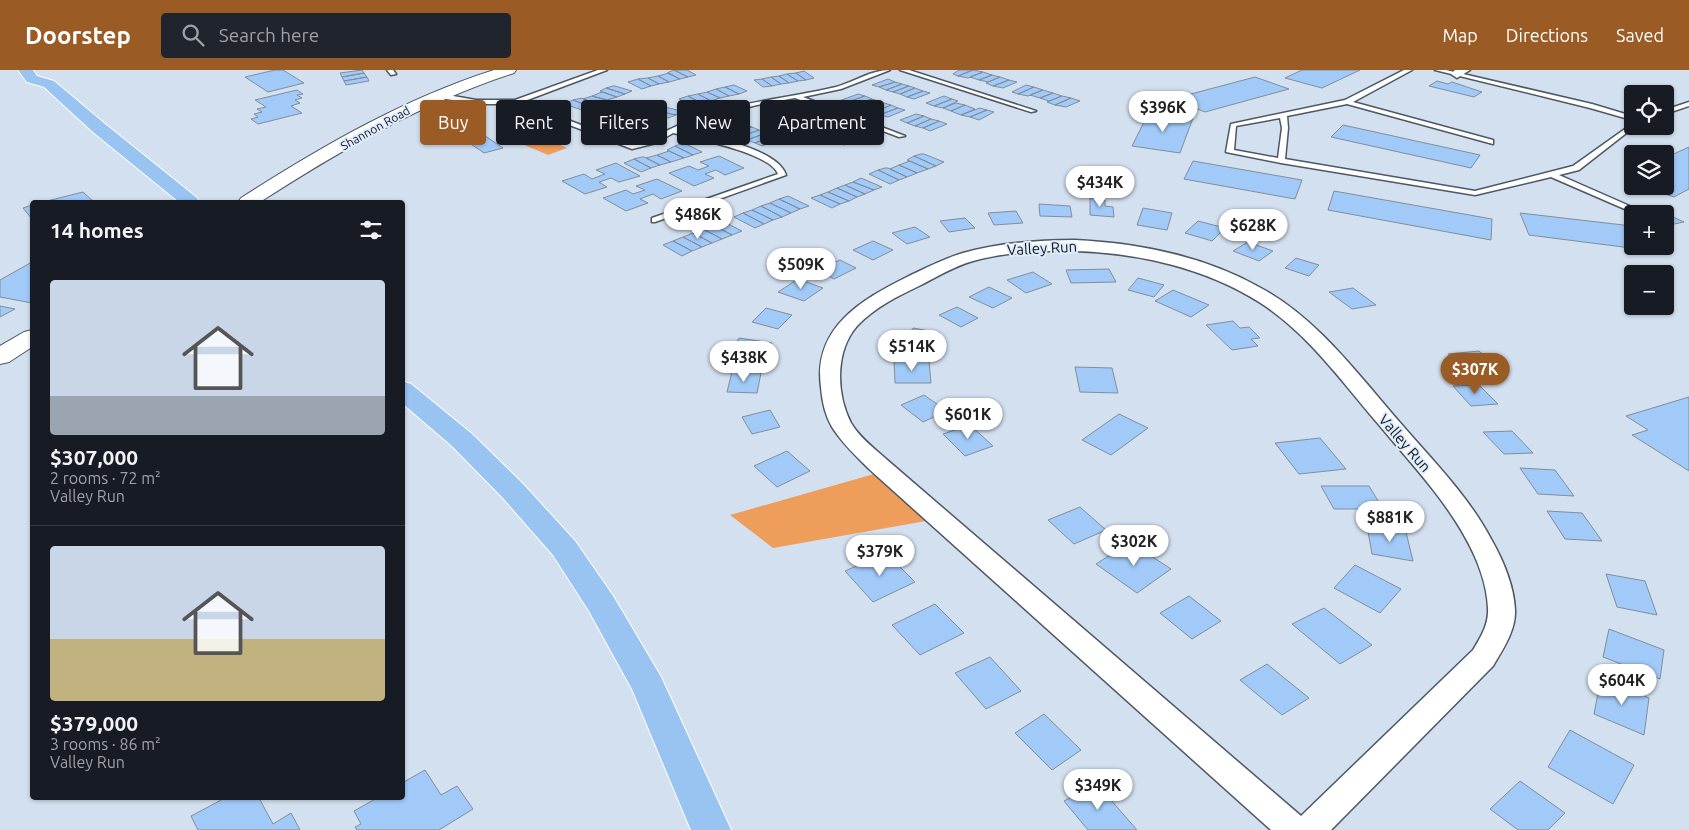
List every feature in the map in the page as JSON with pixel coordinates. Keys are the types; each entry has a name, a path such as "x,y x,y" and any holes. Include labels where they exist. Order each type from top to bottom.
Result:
{"main road":[{"path":"25,70 32,79 51,77 99,128 188,200"},
{"path":"405,392 462,440 513,491 564,548 601,604 649,687 711,830"}],"street":[{"name":"Shannon Road","path":"251,200 314,162 430,98 509,70"},
{"name":"Valley Run","path":"1294,830 864,450 844,428 838,417 828,375 832,350 843,330 860,312 890,292 945,266 976,255 1024,248 1088,246 1164,258 1228,279 1253,291 1292,315 1325,349 1445,489 1475,530 1492,563 1502,615 1498,632 1483,658 1309,830"},
{"path":"0,357 30,338"}],"lane":[{"path":"522,100 604,70"},
{"path":"571,123 632,147 653,141 710,115 757,103 839,88 887,70"},
{"path":"903,70 1033,111"},
{"path":"1410,70 1347,102 1233,125 1230,152 1475,193 1576,168 1624,132"},
{"path":"1438,70 1460,72 1624,116"},
{"path":"795,96 901,136"},
{"path":"430,98 496,105"},
{"path":"1347,102 1490,142"},
{"path":"1674,109 1689,104"},
{"path":"1281,161 1285,128 1284,115"},
{"path":"655,220 782,175 779,166 757,155 719,142 672,131"},
{"path":"1551,174 1624,205"}],"shaded area":[{"path":"524,145 560,145 567,148 548,155"},
{"path":"874,474 926,521 773,548 730,515"}],"building":[{"path":"283,70 304,83 268,92 245,77"},
{"path":"362,70 364,73 342,77 340,73"},
{"path":"674,70 687,70 696,75 688,77"},
{"path":"674,70 688,77 680,79 667,73"},
{"path":"959,70 973,70 958,76 953,74"},
{"path":"973,70 983,72 968,78 958,76"},
{"path":"1302,70 1360,70 1322,88 1285,78"},
{"path":"804,71 814,78 806,80 796,73"},
{"path":"983,72 992,75 979,80 970,77"},
{"path":"364,73 367,77 344,81 342,77"},
{"path":"669,73 680,79 669,82 658,76"},
{"path":"796,73 806,80 798,81 787,74"},
{"path":"787,74 798,81 789,83 779,76"},
{"path":"992,75 1000,77 988,82 979,80"},
{"path":"658,76 669,82 659,84 648,78"},
{"path":"779,76 789,83 781,84 771,77"},
{"path":"367,77 369,81 346,85 344,81"},
{"path":"771,77 781,84 772,86 762,79"},
{"path":"1000,77 1009,80 993,86 986,83"},
{"path":"1255,77 1289,89 1205,112 1172,99"},
{"path":"648,78 659,84 651,86 638,79"},
{"path":"638,79 651,86 642,89 628,82"},
{"path":"762,79 772,86 763,87 754,80"},
{"path":"888,79 895,82 879,87 872,85"},
{"path":"1009,80 1017,82 1003,88 993,86"},
{"path":"1437,81 1448,84 1452,82 1482,92 1474,97 1429,86"},
{"path":"895,82 902,84 886,90 879,87"},
{"path":"902,84 909,86 893,92 886,90"},
{"path":"734,85 747,91 739,94 725,87"},
{"path":"1026,85 1034,87 1018,94 1012,92"},
{"path":"613,86 632,91 625,94 606,88"},
{"path":"909,86 915,88 900,94 893,92"},
{"path":"725,87 739,94 729,96 716,89"},
{"path":"1034,87 1043,90 1028,96 1018,94"},
{"path":"606,88 625,94 617,97 600,91"},
{"path":"915,88 923,91 907,97 900,94"},
{"path":"716,89 729,96 720,98 707,92"},
{"path":"297,90 303,94 297,95 302,98 295,100 300,103 291,106 302,113 258,124 251,119 258,117 254,114 262,112 257,109 266,107 255,100"},
{"path":"1043,90 1053,93 1040,98 1030,95"},
{"path":"923,91 930,93 914,99 907,97"},
{"path":"602,92 617,97 607,100 592,96"},
{"path":"707,92 720,98 709,100 698,94"},
{"path":"1053,93 1062,96 1049,101 1040,98"},
{"path":"698,94 709,100 695,100 688,96"},
{"path":"858,94 865,96 854,100 842,100"},
{"path":"592,96 607,100 586,100 583,99"},
{"path":"688,96 695,100 681,100 679,99"},
{"path":"865,96 872,99 869,100 854,100"},
{"path":"944,96 952,99 934,106 926,103"},
{"path":"1062,96 1071,98 1055,105 1047,102"},
{"path":"582,98 586,100 581,100 581,103 573,100"},
{"path":"1071,98 1080,101 1066,107 1055,105"},
{"path":"952,99 958,101 943,108 934,106"},
{"path":"571,101 581,103 581,110 571,106"},
{"path":"884,103 891,105 884,108"},
{"path":"956,103 965,105 951,111 943,108"},
{"path":"891,105 898,108 884,113 884,108"},
{"path":"965,105 975,109 961,115 951,111"},
{"path":"667,108 677,110 676,115 667,113"},
{"path":"898,108 905,110 888,117 884,116 884,113"},
{"path":"980,108 987,110 970,117 961,115"},
{"path":"987,110 994,112 979,120 970,117"},
{"path":"1149,112 1193,118 1180,153 1132,146"},
{"path":"667,113 676,115 668,118"},
{"path":"916,114 924,116 907,123 900,120"},
{"path":"924,116 931,119 915,126 907,123"},
{"path":"931,119 939,121 923,128 915,126"},
{"path":"939,121 947,124 930,131 923,128"},
{"path":"1343,125 1480,155 1471,168 1331,137"},
{"path":"752,127 759,130 750,133 750,128"},
{"path":"760,130 760,135 750,139 750,133"},
{"path":"760,135 760,141 755,143 750,141 750,139"},
{"path":"486,136 503,148 484,153 472,145 486,145"},
{"path":"688,145 702,152 693,155 675,146"},
{"path":"675,146 693,155 684,158 667,150"},
{"path":"1689,147 1689,189 1674,197 1668,195 1674,195 1674,154"},
{"path":"669,151 684,158 671,162 657,155"},
{"path":"921,154 944,162 936,166 914,156"},
{"path":"657,155 671,162 660,165 646,158"},
{"path":"719,156 744,168 725,175 716,170 705,174 714,178 694,186 669,173 689,166 698,170 709,166 700,162"},
{"path":"914,156 936,166 928,169 907,160"},
{"path":"642,157 660,165 651,168 634,159"},
{"path":"634,159 651,168 641,172 624,163"},
{"path":"910,161 928,169 917,173 899,165"},
{"path":"1193,161 1302,180 1295,199 1184,179"},
{"path":"616,163 640,176 619,182 611,178 599,182 607,187 585,194 562,181 584,174 592,179 605,174 596,170"},
{"path":"899,165 917,173 907,177 890,169"},
{"path":"885,168 907,177 899,180 878,170"},
{"path":"878,170 899,180 890,184 869,174"},
{"path":"861,178 882,187 874,190 853,182"},
{"path":"657,179 682,191 661,199 653,194 640,199 648,203 626,211 603,198 626,190 633,194 645,190 636,186"},
{"path":"853,182 874,190 865,194 845,185"},
{"path":"845,185 865,194 857,197 837,188"},
{"path":"837,188 857,197 849,201 828,192"},
{"path":"1334,191 1492,219 1491,240 1328,210"},
{"path":"83,192 92,200 51,200"},
{"path":"828,192 849,201 840,204 820,195"},
{"path":"820,195 840,204 832,208 811,198"},
{"path":"788,196 809,206 800,209 779,199"},
{"path":"1090,198 1105,200 1105,206 1113,207 1114,217 1090,215"},
{"path":"779,199 800,209 791,213 770,203"},
{"path":"770,203 791,213 782,217 761,206"},
{"path":"1039,204 1070,206 1072,217 1040,216"},
{"path":"30,206 30,217 23,208"},
{"path":"761,206 782,217 773,220 752,210"},
{"path":"1143,208 1172,213 1167,230 1137,225"},
{"path":"752,210 773,220 764,224 743,213"},
{"path":"1016,211 1023,223 994,225 988,213"},
{"path":"743,213 764,224 755,228 734,217"},
{"path":"1520,213 1624,225 1624,247 1529,235"},
{"path":"1674,217 1684,222 1674,224"},
{"path":"965,218 975,228 949,232 940,221"},
{"path":"722,221 742,231 732,235 713,225"},
{"path":"1198,221 1225,228 1212,241 1185,233"},
{"path":"713,225 732,235 722,239 703,229"},
{"path":"915,227 930,237 907,244 892,233"},
{"path":"703,229 722,239 712,243 693,233"},
{"path":"693,233 712,243 702,247 683,237"},
{"path":"683,237 702,247 692,251 673,241"},
{"path":"673,241 692,251 682,256 663,245"},
{"path":"873,241 893,250 873,260 853,250"},
{"path":"1248,242 1273,251 1259,261 1233,251"},
{"path":"1296,258 1319,265 1309,276 1285,268"},
{"path":"840,260 856,268 834,279 817,270"},
{"path":"30,263 30,303 0,297 0,280"},
{"path":"1109,269 1116,282 1071,283 1066,270"},
{"path":"1033,272 1052,284 1026,293 1007,280"},
{"path":"1138,278 1164,285 1154,297 1128,290"},
{"path":"798,279 823,288 804,301 778,292"},
{"path":"989,287 1012,298 993,308 969,297"},
{"path":"1353,288 1376,305 1352,309 1329,292"},
{"path":"1173,290 1209,305 1191,317 1155,301"},
{"path":"0,306 15,309 0,317"},
{"path":"957,307 978,318 961,327 939,315"},
{"path":"766,308 792,315 778,329 752,322"},
{"path":"1233,321 1240,328 1249,327 1260,338 1251,339 1258,346 1232,350 1206,325"},
{"path":"913,328 940,333 929,349 903,344"},
{"path":"739,338 772,343 762,362 728,357"},
{"path":"1479,351 1499,369 1467,372 1448,354"},
{"path":"894,361 929,361 931,383 895,383"},
{"path":"1075,367 1112,368 1118,393 1080,392"},
{"path":"732,372 761,373 757,393 727,392"},
{"path":"1479,385 1498,404 1471,406 1453,386"},
{"path":"924,395 947,411 923,422 901,405"},
{"path":"1689,397 1689,471 1632,435 1648,430 1626,416"},
{"path":"770,410 780,427 752,434 742,417"},
{"path":"1119,414 1148,428 1111,455 1082,440"},
{"path":"970,425 993,446 965,456 943,434"},
{"path":"1512,431 1533,453 1504,454 1483,432"},
{"path":"1320,438 1346,469 1299,474 1275,443"},
{"path":"787,451 810,471 777,487 754,466"},
{"path":"1520,468 1555,470 1574,496 1538,494"},
{"path":"1321,486 1369,486 1383,509 1334,509"},
{"path":"1080,507 1106,530 1074,544 1048,520"},
{"path":"1547,511 1582,513 1602,541 1565,539"},
{"path":"1367,526 1406,532 1413,561 1372,554"},
{"path":"1130,542 1171,569 1137,593 1096,564"},
{"path":"886,553 915,582 873,602 845,571"},
{"path":"1355,565 1401,589 1380,613 1334,588"},
{"path":"1606,574 1645,581 1657,615 1617,607"},
{"path":"1189,596 1221,621 1192,639 1160,613"},
{"path":"935,604 964,633 920,655 892,625"},
{"path":"1324,608 1372,645 1340,664 1292,624"},
{"path":"1609,629 1664,650 1660,679 1603,657"},
{"path":"990,657 1021,691 986,709 955,673"},
{"path":"1267,664 1309,698 1282,715 1240,680"},
{"path":"1601,678 1649,698 1644,735 1594,714"},
{"path":"1044,714 1081,750 1052,770 1015,733"},
{"path":"1570,730 1634,765 1613,804 1548,767"},
{"path":"425,770 441,795 457,786 473,809 439,830 357,830 355,827 361,824 354,811 373,800 405,800 405,781"},
{"path":"1520,781 1565,813 1548,830 1518,830 1490,809"},
{"path":"1097,784 1137,830 1088,830 1064,801"},
{"path":"221,800 260,800 273,824 291,813 300,830 198,830 191,816"}]}
